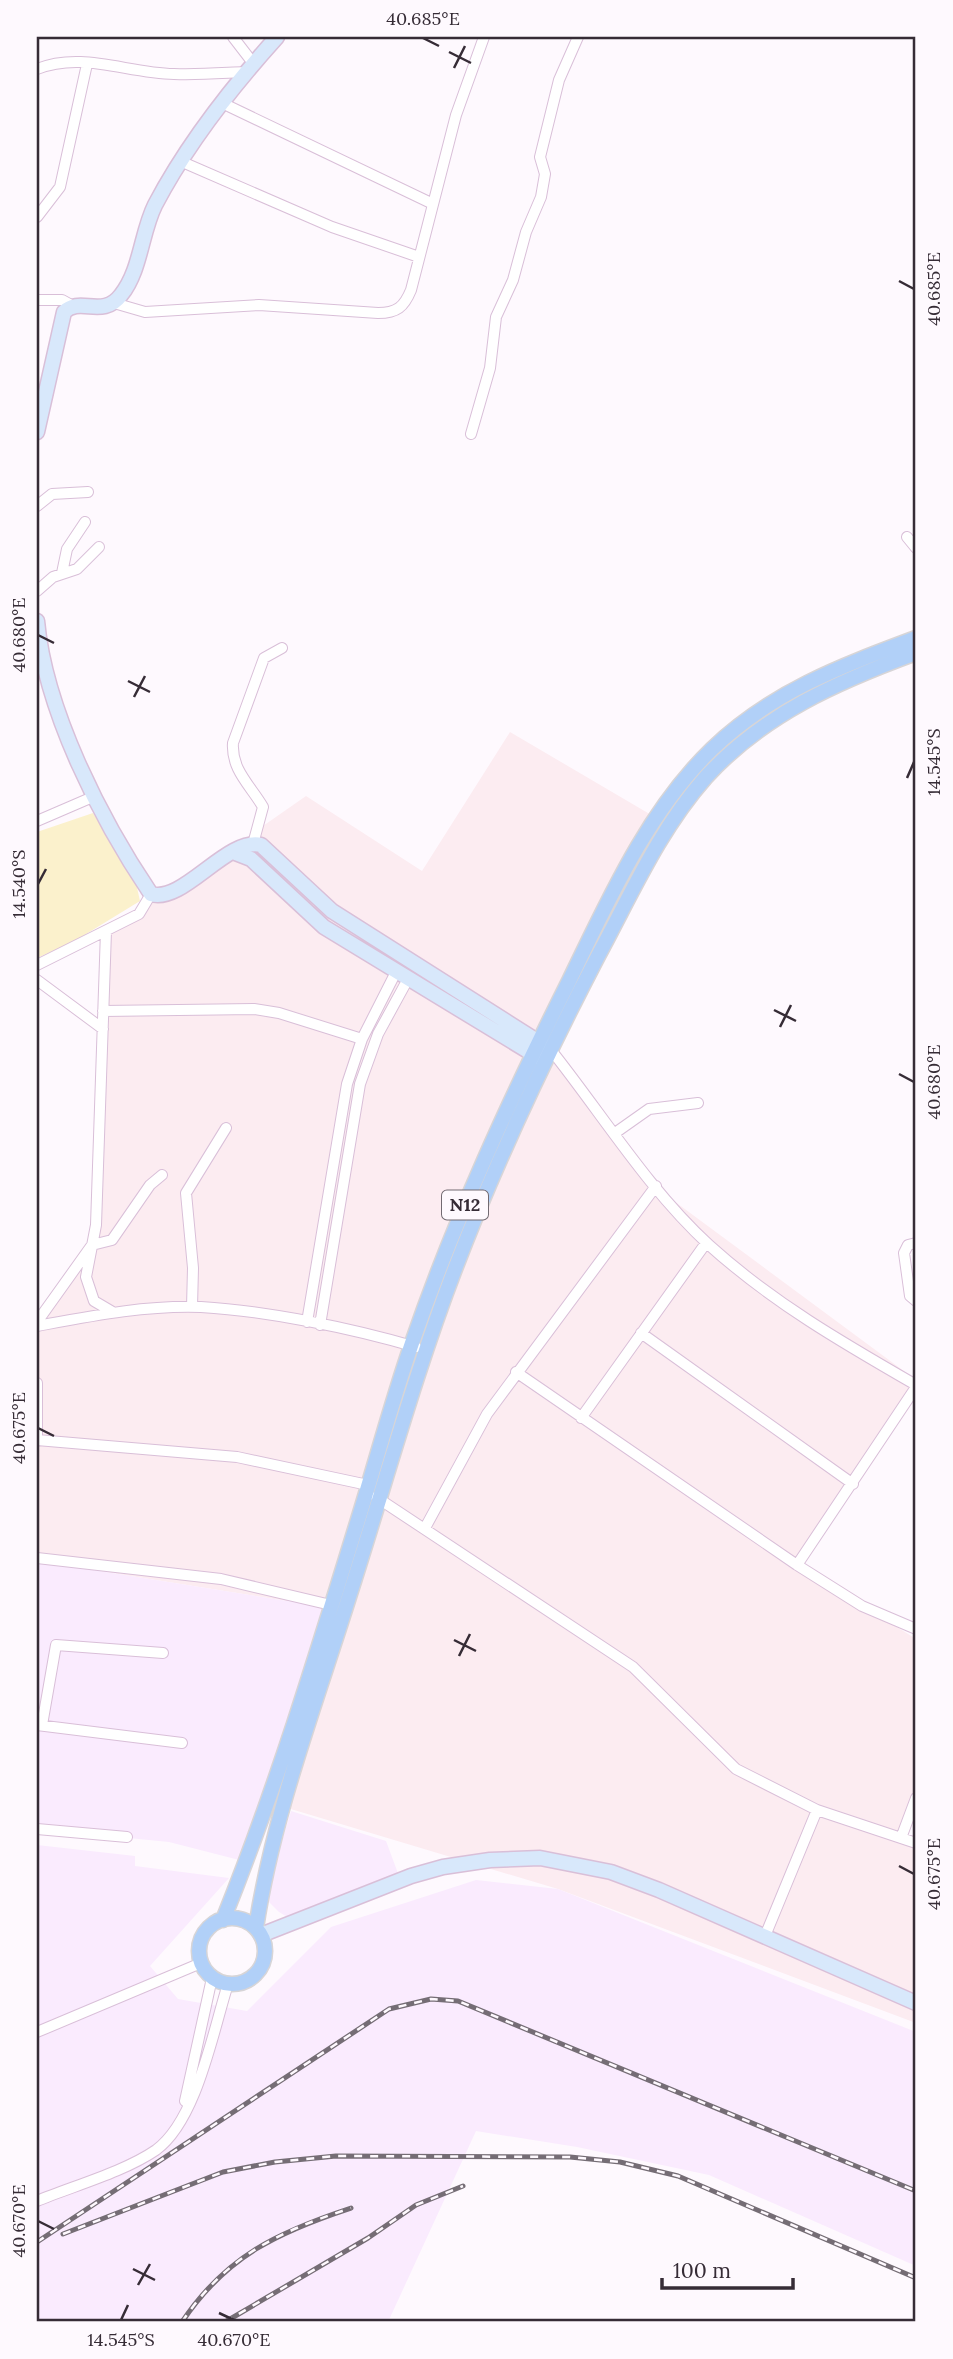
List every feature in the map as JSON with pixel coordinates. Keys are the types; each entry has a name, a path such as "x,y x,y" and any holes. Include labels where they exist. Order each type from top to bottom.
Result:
{"main road":[{"name":"N12","path":"223,1920 296,1740 380,1499 426,1349 490,1182 542,1052 653,821 699,762 751,716 794,687 822,673 916,638"},
{"name":"N12","path":"258,1932 264,1880 331,1605 411,1345 477,1174 655,847 703,780 751,735 809,696 916,653"},
{"path":"240,1919 258,1932 265,1955 261,1968 248,1980 228,1984 212,1978 201,1964 201,1939 213,1924 223,1920 240,1919"}],"street":[{"path":"233,37 249,68"},
{"path":"114,303 129,283 153,209 180,161 249,68 277,37"},
{"path":"37,300 62,300 73,306 95,308 114,303 145,312 259,305 391,313 406,302 456,115 484,37"},
{"path":"471,434 490,368 496,317 513,280 524,237 541,197 545,174 540,157 559,80 578,37"},
{"path":"37,69 60,61 88,62 172,75 249,68"},
{"path":"37,217 60,187 87,64"},
{"path":"222,103 431,203"},
{"path":"180,161 332,227 419,257"},
{"path":"37,432 61,317 73,306"},
{"path":"37,506 52,494 88,492"},
{"path":"62,573 67,549 85,522"},
{"path":"907,537 916,548"},
{"path":"37,591 62,573 77,569 99,547"},
{"path":"37,621 40,651 56,702 95,796 151,894"},
{"path":"253,844 262,807 240,773 233,743 265,655 282,648"},
{"path":"37,821 95,796"},
{"path":"151,894 169,893 233,852 253,844 265,848 332,911 566,1069 656,1186 706,1243 804,1320 916,1386 797,1565"},
{"path":"233,852 251,859 324,927 402,976 542,1052"},
{"path":"37,965 139,914 151,894"},
{"path":"106,931 96,1225 86,1266 87,1286 94,1301 112,1312"},
{"path":"307,1322 347,1084 362,1039 402,976"},
{"path":"320,1325 360,1084 402,976"},
{"path":"37,981 103,1029"},
{"path":"103,1012 254,1009 279,1013 362,1039"},
{"path":"615,1133 649,1109 698,1103"},
{"path":"192,1307 193,1268 186,1193 226,1128"},
{"path":"37,1324 92,1245 115,1237 149,1185 162,1175"},
{"path":"425,1528 465,1449 516,1372 656,1186"},
{"path":"581,1418 706,1243"},
{"path":"916,1243 908,1245 904,1253 909,1267 910,1296 916,1301"},
{"path":"37,1324 112,1312 192,1307 307,1322 426,1349"},
{"path":"641,1333 853,1483"},
{"path":"516,1372 797,1565 862,1606 916,1629"},
{"path":"37,1383 37,1440 237,1457 367,1489 531,1602 634,1667 737,1769 817,1810 916,1843"},
{"path":"37,1558 221,1579 331,1605"},
{"path":"163,1653 56,1646 40,1725 181,1743"},
{"path":"901,1838 916,1798"},
{"path":"765,1936 817,1810"},
{"path":"37,1829 127,1836"},
{"path":"258,1932 411,1876 443,1867 491,1860 540,1858 611,1872 916,2003"},
{"path":"37,2032 201,1964"},
{"path":"182,2116 212,1978"},
{"path":"37,2201 143,2158 167,2139 196,2087 228,1984"}],"shaded area":[{"path":"510,732 653,816 537,1036 655,1187 916,1380 798,1565 916,1639 916,1796 903,1841 916,1845 916,2023 558,1889 284,1807 331,1608 37,1561 37,1331 94,1245 102,929 164,895 306,796 422,871"},
{"path":"37,1561 331,1608 247,1862 169,1842 37,1829"},
{"path":"291,1811 386,1841 399,1876 289,1918 279,1912 268,1901 268,1887"},
{"path":"37,1845 135,1856 135,1866 229,1878 150,1966 178,1999 247,2011 331,1927 476,1880 558,1889 916,2032 916,2266 709,2175 577,2147 476,2131 388,2322 37,2322"}],"sand":[{"path":"93,813 136,883 140,901 73,942 37,958 37,832"}],"railway":[{"path":"37,2242 389,2009 431,1999 458,2001 916,2191"},
{"path":"63,2234 223,2172 275,2162 336,2156 570,2157 620,2162 678,2176 916,2278"},
{"path":"225,2322 368,2238 416,2205 463,2186"},
{"path":"182,2322 217,2280 256,2249 300,2227 351,2208"}]}
